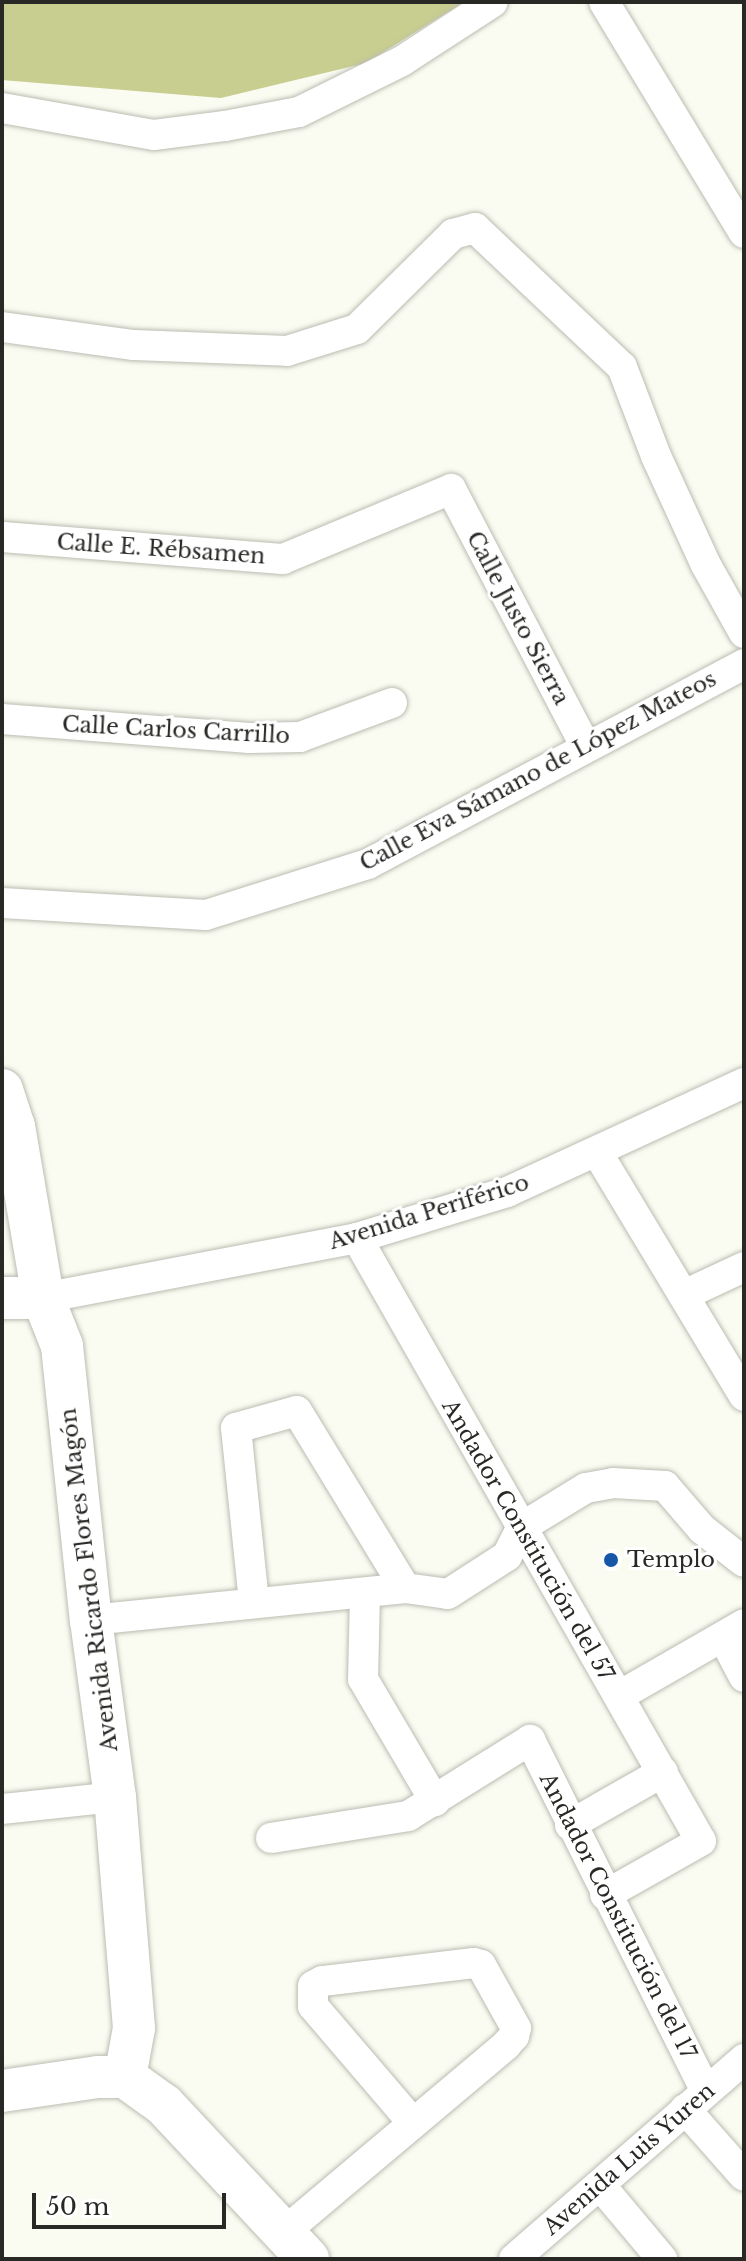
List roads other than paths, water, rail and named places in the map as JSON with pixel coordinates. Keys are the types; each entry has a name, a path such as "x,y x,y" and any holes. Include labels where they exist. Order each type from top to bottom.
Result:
{"street":[{"path":"2,108 154,135 299,112 402,61 493,2"},
{"path":"604,2 744,233"},
{"path":"2,327 134,345 287,351 357,329 453,234 475,228 622,367 656,456 706,565 744,633"},
{"name":"Calle E. Rébsamen","path":"2,537 283,559 451,489"},
{"name":"Calle Justo Sierra","path":"451,489 586,747"},
{"name":"Calle Eva Sámano de López Mateos","path":"2,903 206,915 368,864 744,664"},
{"name":"Calle Carlos Carrillo","path":"2,719 249,738 300,737 392,703"},
{"name":"Avenida Periférico","path":"2,1298 43,1298 357,1238 507,1192 744,1083"},
{"name":"Avenida Ricardo Flores Magón","path":"2,1090 14,1126 43,1298 62,1346 91,1620 115,1797 134,2028 125,2077"},
{"path":"597,1152 744,1396"},
{"name":"Andador Constitución del 57","path":"357,1238 701,1841 605,1895"},
{"path":"684,1295 744,1267"},
{"path":"254,1602 236,1428 297,1411 405,1588"},
{"path":"91,1620 405,1588 448,1594 507,1556 522,1527 586,1488 613,1483 665,1486 702,1529 744,1562"},
{"path":"271,1838 379,1823 408,1816 435,1801 363,1679 365,1593"},
{"path":"619,1696 733,1630 744,1677"},
{"name":"Andador Constitución del 17","path":"435,1801 530,1740 605,1895 696,2100 744,2176"},
{"path":"570,1825 663,1772"},
{"path":"2,1809 115,1797"},
{"path":"2,2091 98,2077 125,2077 164,2105 296,2246 413,2123 514,2036 516,2028 481,1965 474,1963 322,1981 313,1986 313,2006 413,2123"},
{"name":"Avenida Luis Yuren","path":"515,2258 744,2059"},
{"path":"600,2185 662,2259"}],"place":[{"name":"Templo","path":"611,1560"}]}
